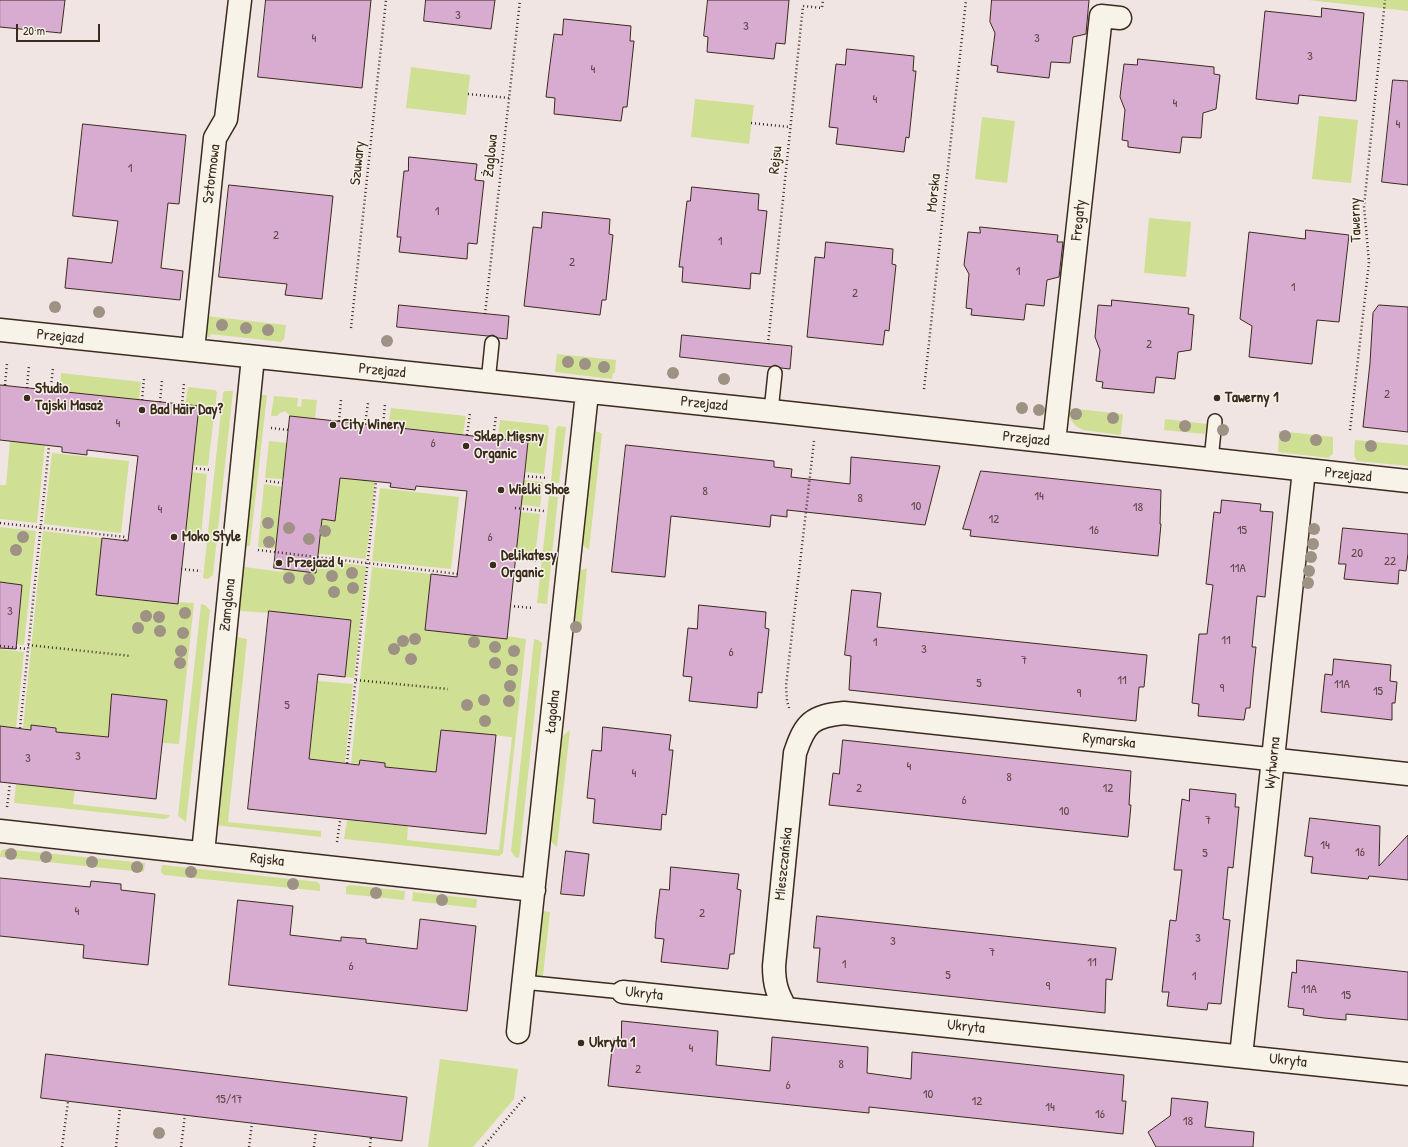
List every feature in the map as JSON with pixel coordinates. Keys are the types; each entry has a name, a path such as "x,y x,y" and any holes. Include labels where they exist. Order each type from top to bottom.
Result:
{"street":[{"name":"Sztormowa","path":"193,350 215,138 226,118 240,0"},
{"name":"Fregaty","path":"1054,442 1101,16 1120,18"},
{"name":"Przejazd","path":"0,330 1408,481"},
{"name":"Zamglona","path":"202,853 253,357"},
{"name":"Łagodna","path":"518,1032 587,393"},
{"name":"Wytworna","path":"1241,1056 1304,470"},
{"name":"Rymarska","path":"808,726 826,715 844,713 1408,774"},
{"name":"Mieszczańska","path":"786,1008 778,994 774,981 774,966 795,753 801,735 808,726"},
{"name":"Rajska","path":"0,831 534,890"},
{"name":"Ukryta","path":"623,992 1408,1074"}],"lane":[{"path":"488,382 492,343"},
{"path":"771,412 775,373"},
{"path":"1211,460 1215,421"},
{"name":"Ukryta","path":"524,982 623,992"}],"path":[{"name":"Szuwary","path":"351,328 386,0"},
{"name":"Żaglowa","path":"485,314 520,0"},
{"name":"Rejsu","path":"768,344 803,6 822,8 823,0"},
{"name":"Morska","path":"924,389 966,0"},
{"name":"Tawerny","path":"1350,430 1369,262 1364,206 1385,0"},
{"path":"468,94 509,98"},
{"path":"751,123 790,127"},
{"path":"5,385 7,363"},
{"path":"27,388 29,365"},
{"path":"51,386 53,368"},
{"path":"142,400 144,378"},
{"path":"160,402 162,380"},
{"path":"182,405 184,383"},
{"path":"339,421 341,400"},
{"path":"365,424 368,402"},
{"path":"383,426 385,404"},
{"path":"467,435 470,413"},
{"path":"493,438 496,416"},
{"path":"267,428 289,430"},
{"path":"808,726 795,719 789,709 786,686 814,439"},
{"path":"20,728 49,446"},
{"path":"192,468 211,470"},
{"path":"524,476 548,478"},
{"path":"261,481 283,483"},
{"path":"347,763 369,563 376,481"},
{"path":"515,508 544,511"},
{"path":"0,523 125,537 125,541"},
{"path":"185,538 204,540"},
{"path":"253,550 458,574"},
{"path":"516,559 539,561"},
{"path":"181,568 201,571"},
{"path":"507,573 537,576"},
{"path":"510,606 533,608"},
{"path":"0,646 130,656"},
{"path":"356,680 448,689"},
{"path":"7,808 10,783"},
{"path":"337,843 340,821"},
{"path":"482,1147 526,1096"},
{"path":"62,1147 68,1102"},
{"path":"116,1147 120,1108"},
{"path":"181,1147 185,1115"},
{"path":"249,1147 252,1123"},
{"path":"314,1147 316,1131"},
{"path":"370,1147 371,1137"}],"green space":[{"path":"1308,0 1408,0 1408,11"},
{"path":"411,67 470,75 466,115 406,108"},
{"path":"695,99 754,105 749,144 691,137"},
{"path":"1319,116 1358,120 1351,183 1312,179"},
{"path":"982,117 1015,121 1007,183 975,179"},
{"path":"1149,218 1191,222 1186,277 1144,273"},
{"path":"206,316 286,325 284,340 282,340 282,342 211,334 210,337 205,337"},
{"path":"557,354 616,360 615,373 613,373 612,379 555,372"},
{"path":"61,373 141,382 139,400 60,391"},
{"path":"188,387 215,390 217,392 208,466 192,465 185,405"},
{"path":"225,391 233,391 213,575 208,579 203,578 223,393"},
{"path":"259,395 267,395 250,546 246,546 244,543"},
{"path":"274,396 298,398 297,406 301,407 302,399 317,400 315,419 290,416 285,411 277,416 271,416"},
{"path":"391,408 466,416 463,435 388,426"},
{"path":"1068,408 1123,414 1121,434 1083,430 1072,422 1069,416"},
{"path":"1165,419 1207,424 1205,434 1164,430"},
{"path":"500,420 547,425 549,428 544,474 525,472 528,442 498,438"},
{"path":"558,426 566,427 559,483 551,482 556,429"},
{"path":"592,431 602,434 589,550 581,542"},
{"path":"1279,431 1333,437 1333,454 1328,458 1278,452"},
{"path":"1355,440 1408,445 1408,466 1357,461 1354,455"},
{"path":"10,441 45,445 37,523 0,519 0,485 6,485"},
{"path":"269,441 287,443 283,479 265,478"},
{"path":"52,453 129,461 121,533 44,524"},
{"path":"191,472 207,474 201,536 185,534"},
{"path":"340,478 375,481 366,559 258,547 264,484 283,487 280,515 335,521"},
{"path":"524,480 543,482 540,507 515,504"},
{"path":"380,488 459,497 451,569 372,561"},
{"path":"549,496 558,497 547,604 537,603"},
{"path":"520,512 540,514 535,557 516,555"},
{"path":"0,527 36,531 24,645 0,642 16,641 22,585 0,582"},
{"path":"43,531 102,538 96,595 177,604 178,602 194,603 179,744 163,743 167,700 113,694 108,737 56,732 56,727 32,725 31,729 23,728"},
{"path":"317,560 366,566 354,678 345,677 351,620 269,611 269,613 240,611 236,608 240,570 244,567 283,572 284,569"},
{"path":"372,567 431,574 425,630 506,639 507,636 526,639 503,853 499,856 344,839 347,820 408,826 407,840 499,850 512,737 441,730 436,772 385,767 385,763 360,760 359,764 351,763"},
{"path":"587,568 581,630 575,630 571,624 578,574 581,570"},
{"path":"201,604 205,605 210,610 186,822 178,816"},
{"path":"237,637 247,639 228,822 321,831 321,837 214,825 233,640"},
{"path":"534,639 542,643 519,858 515,857 511,851"},
{"path":"0,649 24,652 16,728 0,726"},
{"path":"318,681 353,684 345,763 309,759"},
{"path":"570,730 557,847 548,839 559,739"},
{"path":"16,784 75,789 73,804 170,815 168,818 164,819 14,803"},
{"path":"5,849 145,863 144,871 0,857 1,851"},
{"path":"162,865 318,882 320,885 320,891 164,875 161,872"},
{"path":"350,885 405,891 404,900 346,894 346,887"},
{"path":"413,892 477,899 476,908 412,901"},
{"path":"544,911 550,912 543,976 533,973 540,915"},
{"path":"440,1059 518,1069 514,1099 473,1147 428,1147"}],"building":[{"path":"0,0 65,0 61,33 0,27"},
{"path":"266,0 371,0 362,88 258,77"},
{"path":"426,0 495,0 491,29 424,21"},
{"path":"708,0 789,0 785,44 776,43 774,59 707,52 708,37 704,36"},
{"path":"992,0 1089,0 1086,34 1073,37 1070,63 1051,62 1049,78 997,72 998,66 991,65 995,33 990,22"},
{"path":"1322,8 1364,13 1356,101 1299,95 1298,104 1256,99 1265,11 1321,17"},
{"path":"564,19 631,26 630,41 634,41 627,107 623,107 621,121 554,114 555,98 546,97 554,34 562,35"},
{"path":"847,49 914,56 913,71 916,71 909,138 906,137 904,152 836,144 838,128 829,127 836,64 845,65"},
{"path":"1138,59 1214,67 1214,74 1220,75 1216,109 1203,113 1201,138 1182,137 1180,153 1128,147 1128,141 1122,140 1125,110 1120,97 1124,64 1137,65"},
{"path":"1393,80 1408,81 1408,185 1382,182"},
{"path":"83,124 186,135 179,204 168,203 161,268 183,271 180,300 65,288 68,258 112,263 118,221 73,216"},
{"path":"409,157 477,164 475,180 484,181 477,244 468,243 467,259 399,252 401,237 397,237 404,171 408,171"},
{"path":"229,185 333,196 322,299 285,295 287,284 219,277"},
{"path":"692,187 759,194 758,210 767,211 760,274 751,273 750,289 682,282 683,267 679,267 687,201 690,201"},
{"path":"543,212 610,219 609,234 613,235 606,300 602,300 600,315 524,306 533,227 541,228"},
{"path":"980,227 1058,235 1057,242 1063,242 1059,277 1047,280 1044,306 1026,304 1024,320 971,315 972,309 966,308 969,274 964,265 968,232 980,233"},
{"path":"1306,230 1349,235 1339,322 1317,320 1312,364 1249,357 1252,326 1240,319 1249,232 1305,239"},
{"path":"826,242 893,249 892,264 896,265 889,331 885,330 883,345 807,337 815,257 824,258"},
{"path":"1112,300 1189,308 1188,314 1194,315 1191,350 1178,352 1175,379 1156,377 1154,393 1102,388 1103,382 1096,381 1100,350 1095,337 1098,305 1111,306"},
{"path":"399,305 509,316 507,339 498,338 493,335 488,336 397,327"},
{"path":"1379,305 1408,307 1408,432 1363,427 1370,363 1373,313"},
{"path":"682,335 792,346 790,369 781,368 775,365 771,367 680,357"},
{"path":"0,385 199,406 178,604 96,595 102,538 128,541 138,456 87,450 87,455 62,452 62,447 0,440"},
{"path":"290,416 528,442 507,639 425,630 431,574 457,577 467,491 416,486 415,490 390,487 391,483 340,478 335,521 322,519 316,573 274,568"},
{"path":"626,445 774,461 774,467 792,469 791,477 850,484 851,457 940,466 925,525 787,510 787,517 771,515 770,527 671,516 665,577 612,572"},
{"path":"981,471 1161,490 1161,524 1158,556 970,536 971,530 963,529"},
{"path":"1222,500 1261,504 1260,511 1273,512 1265,597 1257,596 1252,647 1256,647 1250,708 1246,708 1244,720 1198,716 1199,704 1192,703 1199,634 1207,634 1213,585 1206,584 1214,512 1220,513"},
{"path":"1343,528 1408,534 1406,571 1399,570 1398,584 1344,579 1346,564 1339,564"},
{"path":"0,582 22,585 16,649 0,648"},
{"path":"852,590 881,593 877,627 1147,655 1144,687 1139,687 1136,721 849,690 851,656 845,655"},
{"path":"699,605 766,612 765,628 769,629 762,693 758,692 757,708 689,701 692,677 683,676 688,628 697,629"},
{"path":"269,611 351,620 345,677 318,674 309,759 359,765 360,760 385,763 385,767 436,772 441,730 496,735 486,834 248,809"},
{"path":"1334,659 1391,665 1390,681 1397,682 1395,703 1392,703 1392,720 1321,712 1325,674 1332,675"},
{"path":"112,694 167,700 156,799 0,782 0,726 31,730 31,725 56,728 56,732 108,737"},
{"path":"603,727 671,735 669,750 673,750 666,815 662,814 661,830 593,823 595,799 587,798 592,750 601,751"},
{"path":"843,740 1131,771 1129,805 1131,805 1128,837 829,805 833,773 839,774"},
{"path":"1190,789 1236,794 1235,807 1239,807 1233,868 1228,867 1223,919 1230,920 1221,1004 1208,1003 1207,1010 1167,1006 1169,992 1162,992 1170,920 1176,921 1182,870 1174,870 1182,799 1189,801"},
{"path":"1310,818 1380,826 1379,866 1408,835 1408,880 1369,876 1368,879 1311,873 1313,857 1305,856"},
{"path":"566,851 589,854 584,896 561,894"},
{"path":"671,867 739,874 737,889 741,890 734,954 730,954 728,969 661,962 664,939 655,938 656,922 660,889 669,890"},
{"path":"0,878 90,887 91,881 121,884 121,890 155,894 148,965 83,958 84,945 0,936"},
{"path":"238,900 293,906 290,935 341,941 341,937 366,939 366,943 417,949 420,919 476,926 467,1011 229,985"},
{"path":"817,916 1116,948 1112,980 1106,979 1105,1013 817,982 820,948 814,948"},
{"path":"1297,960 1408,972 1408,1020 1346,1014 1346,1020 1324,1018 1303,1015 1304,1009 1288,1007 1292,972 1296,973"},
{"path":"622,1021 718,1031 716,1065 770,1071 772,1037 868,1047 867,1073 911,1079 912,1052 1124,1075 1122,1101 1126,1101 1123,1134 869,1107 869,1113 608,1086 613,1039 621,1040"},
{"path":"46,1054 407,1097 402,1141 41,1098"},
{"path":"1172,1098 1208,1102 1205,1127 1254,1132 1253,1147 1156,1147 1148,1132 1170,1116"}],"place":[{"name":"Studio Tajski Masaż","path":"27,398"},
{"name":"Tawerny 1","path":"1217,398"},
{"name":"Bad Hair Day?","path":"142,410"},
{"name":"City Winery","path":"333,425"},
{"name":"Sklep Mięsny Organic","path":"466,446"},
{"name":"Wielki Shoe","path":"501,490"},
{"name":"Moko Style","path":"174,537"},
{"name":"Przejazd 4","path":"279,563"},
{"name":"Delikatesy Organic","path":"493,565"},
{"name":"Ukryta 1","path":"581,1043"}]}
